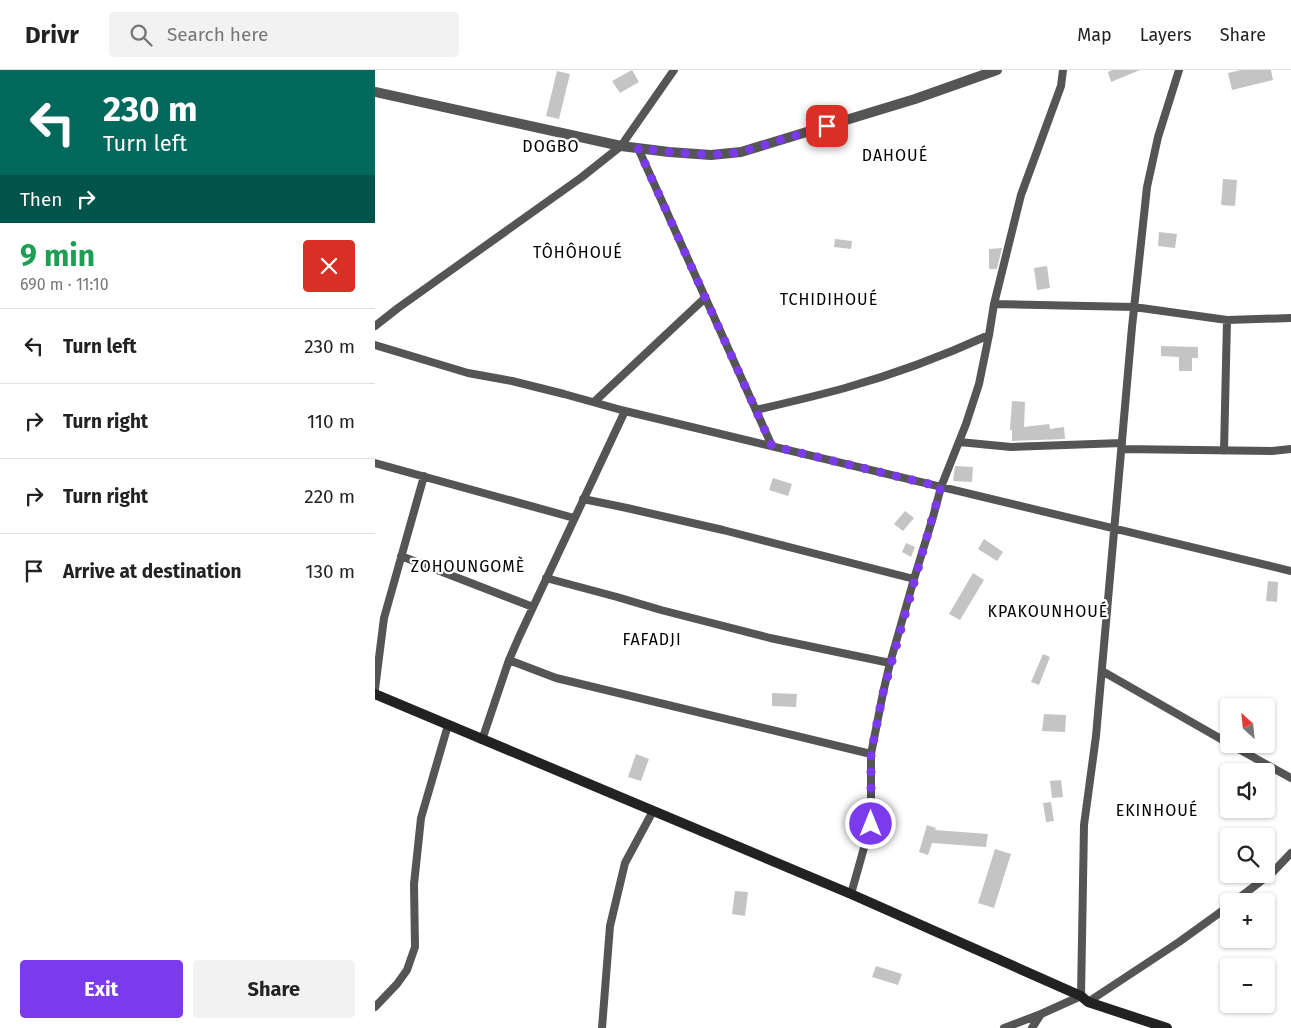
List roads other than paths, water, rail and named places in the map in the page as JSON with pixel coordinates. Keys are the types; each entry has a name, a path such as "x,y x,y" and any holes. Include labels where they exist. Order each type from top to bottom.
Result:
{"main road":[{"path":"375,694 851,894 1084,999 1163,1027"}],"street":[{"path":"375,326 582,177 621,146 674,70"},
{"path":"375,92 621,146 711,155 741,152 906,101 997,70"},
{"path":"851,894 871,824 871,754 890,663 941,487 979,384 994,304 1021,195 1061,86 1063,70"},
{"path":"1084,999 1084,825 1096,736 1134,307 1147,187 1158,137 1179,70"},
{"path":"638,148 772,446"},
{"path":"594,402 705,298"},
{"path":"994,304 1134,307 1227,320 1291,318"},
{"path":"1224,451 1227,320"},
{"path":"756,410 845,388 891,374 989,335"},
{"path":"375,345 468,373 512,381 625,411 1291,571"},
{"path":"483,740 509,660 625,411"},
{"path":"959,442 1011,447 1122,446 1224,451 1291,449"},
{"path":"375,463 574,518"},
{"path":"375,689 384,618 424,476"},
{"path":"583,499 723,530 914,580"},
{"path":"401,556 533,607"},
{"path":"546,578 770,638 890,663"},
{"path":"509,660 556,678 871,754"},
{"path":"1102,671 1291,778"},
{"path":"375,1007 397,984 407,970 415,947 414,884 421,818 448,724"},
{"path":"602,1028 610,926 625,863 653,811"},
{"path":"1245,893 1273,872 1291,853"},
{"path":"1004,1028 1084,999 1179,942 1220,912"},
{"path":"1032,1028 1041,1014"}],"district":[{"name":"DOGBO","path":"551,146"},
{"name":"DAHOUÉ","path":"895,155"},
{"name":"TÔHÔHOUÉ","path":"578,252"},
{"name":"TCHIDIHOUÉ","path":"829,299"},
{"name":"ZOHOUNGOMÈ","path":"468,566"},
{"name":"KPAKOUNHOUÉ","path":"1048,611"},
{"name":"FAFADJI","path":"652,639"},
{"name":"EKINHOUÉ","path":"1157,810"}]}
